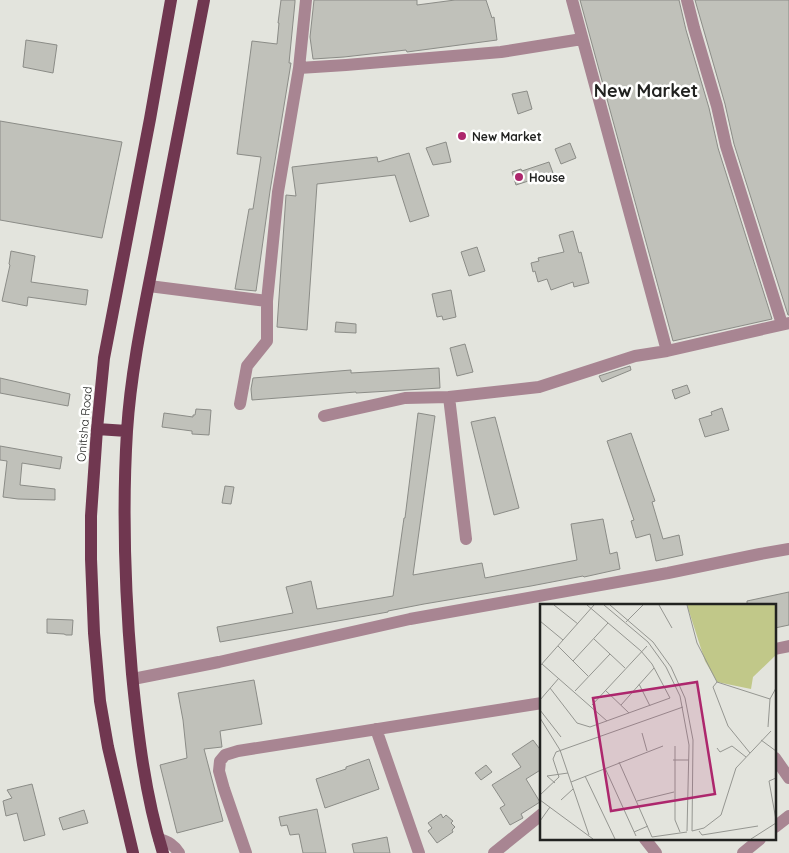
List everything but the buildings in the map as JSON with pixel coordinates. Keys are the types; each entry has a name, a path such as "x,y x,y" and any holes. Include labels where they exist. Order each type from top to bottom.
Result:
{"main road":[{"name":"Onitsha Road","path":"133,853 108,747 100,701 94,633 91,516 104,358 171,0"},
{"path":"163,853 144,767 136,715 128,625 124,513 127,431 136,358 148,286 204,0"},
{"path":"97,429 127,431"}],"street":[{"path":"240,404 247,366 267,340 267,301 278,192 299,68 306,0"},
{"path":"572,0 667,351"},
{"path":"324,416 405,398 450,397 539,387 635,356 667,351 785,323 726,146 717,106 687,0"},
{"path":"299,68 346,66 501,52 582,39"},
{"path":"148,286 267,301"},
{"path":"450,397 466,539"},
{"path":"133,679 219,662 410,619 789,550"},
{"path":"776,649 789,646"},
{"path":"246,853 219,771 220,761 225,755 238,751 376,729 540,706"},
{"path":"376,729 419,853"},
{"path":"776,759 789,778"},
{"path":"494,853 540,816"},
{"path":"776,826 789,816"},
{"path":"159,839 175,846 179,853"},
{"path":"646,840 656,853"},
{"path":"743,853 759,840"}],"place":[{"name":"New Market","path":"462,136"},
{"name":"House","path":"519,177"}],"district":[{"name":"New Market","path":"646,90"}]}
